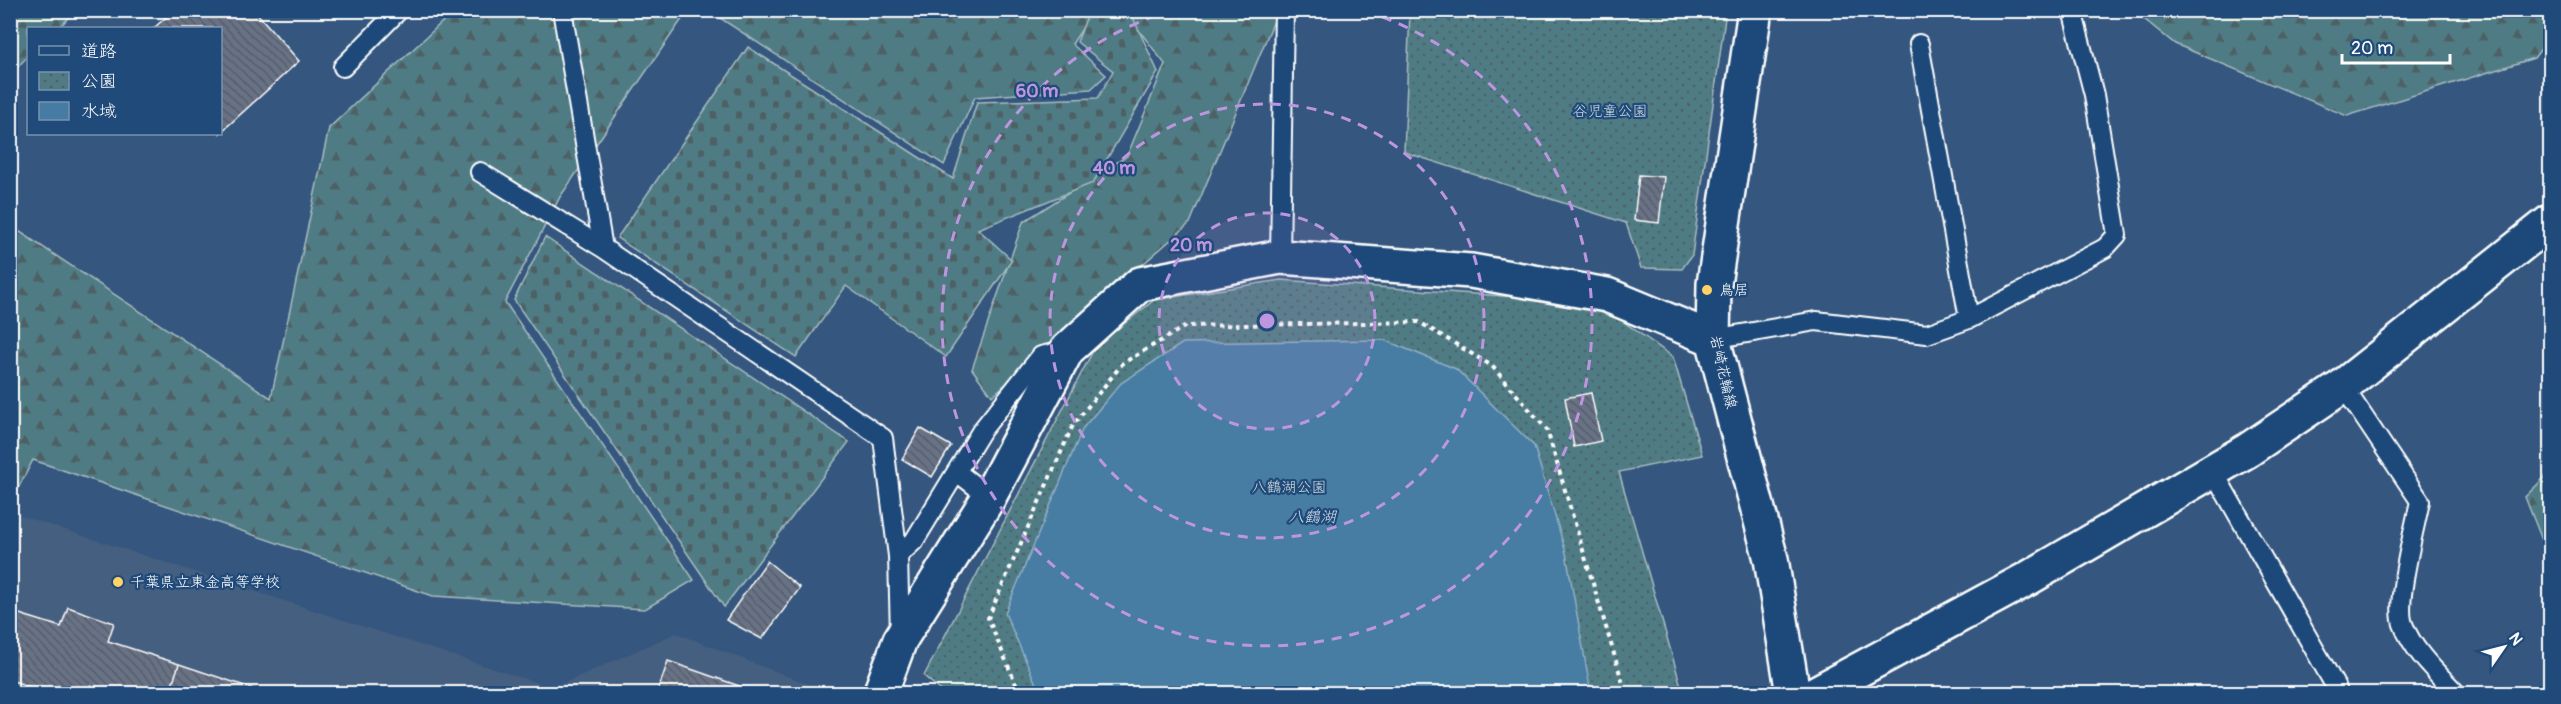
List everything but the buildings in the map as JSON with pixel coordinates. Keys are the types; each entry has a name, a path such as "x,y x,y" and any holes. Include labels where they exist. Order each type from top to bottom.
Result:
{"street":[{"name":"岩崎花輪線","path":"1755,10 1714,285 1713,339 1771,559 1793,693"},
{"path":"1814,693 2027,579 2248,450 2343,386 2550,222"},
{"path":"880,693 900,640 989,497 1067,350 1140,284 1280,257 1472,271 1607,295 1713,339"}],"lane":[{"path":"343,67 399,10"},
{"path":"562,10 603,248"},
{"path":"1280,257 1284,10"},
{"path":"1713,339 1816,321 1927,334 1969,319 2104,248 2117,235 2094,95 2073,10"},
{"path":"1919,44 1969,319"},
{"path":"480,172 603,248 883,438 898,556 900,640"},
{"path":"898,556 914,541 982,430 1041,356 1067,350"},
{"path":"2343,386 2420,501 2403,584 2402,623 2422,657 2457,693"},
{"path":"2213,471 2337,690"},
{"path":"957,472 989,497"}],"path":[{"path":"1020,693 988,618 1073,425 1123,363 1186,326 1419,322 1492,366 1546,430 1626,693"}],"shaded area":[{"name":"千葉県立東金高等学校","path":"19,515 553,688 676,633 831,693 11,693 10,532"}],"green space":[{"path":"11,10 76,10 59,27 27,27 27,57 11,74"},
{"path":"454,11 687,12 560,197 505,302 694,580 645,609 433,596 33,460 11,502 11,226 271,398 329,128"},
{"path":"718,11 1094,11 1072,44 1106,75 1091,89 975,97 944,165 720,18"},
{"path":"1089,11 1130,11 1158,72 1093,183 978,229 1012,260 946,357 846,286 796,357 617,238 748,47 953,179 977,102 1098,98 1113,71 1077,42"},
{"path":"1124,11 1278,11 1190,223 992,396 972,369 1023,222 1127,156 1165,64"},
{"name":"谷児童公園","path":"1410,11 1726,11 1692,255 1682,269 1641,268 1626,223 1404,152"},
{"path":"2134,11 2550,11 2550,37 2534,58 2347,116 2175,44"},
{"path":"545,237 849,442 724,607 514,300"},
{"name":"八鶴湖","path":"1281,280 1597,303 1673,357 1702,455 1619,472 1683,693 945,694 924,676 1095,347 1154,300"},
{"path":"2550,472 2550,560 2525,497"}],"water":[{"name":"八鶴湖","path":"1384,340 1456,369 1534,446 1566,553 1591,693 1040,693 1005,613 1083,428 1121,383 1183,343"}],"place":[{"name":"鳥居","path":"1707,290"},
{"name":"千葉県立東金高等学校","path":"118,582"}],"park label":[{"name":"八鶴湖公園","path":"1289,487"}]}
